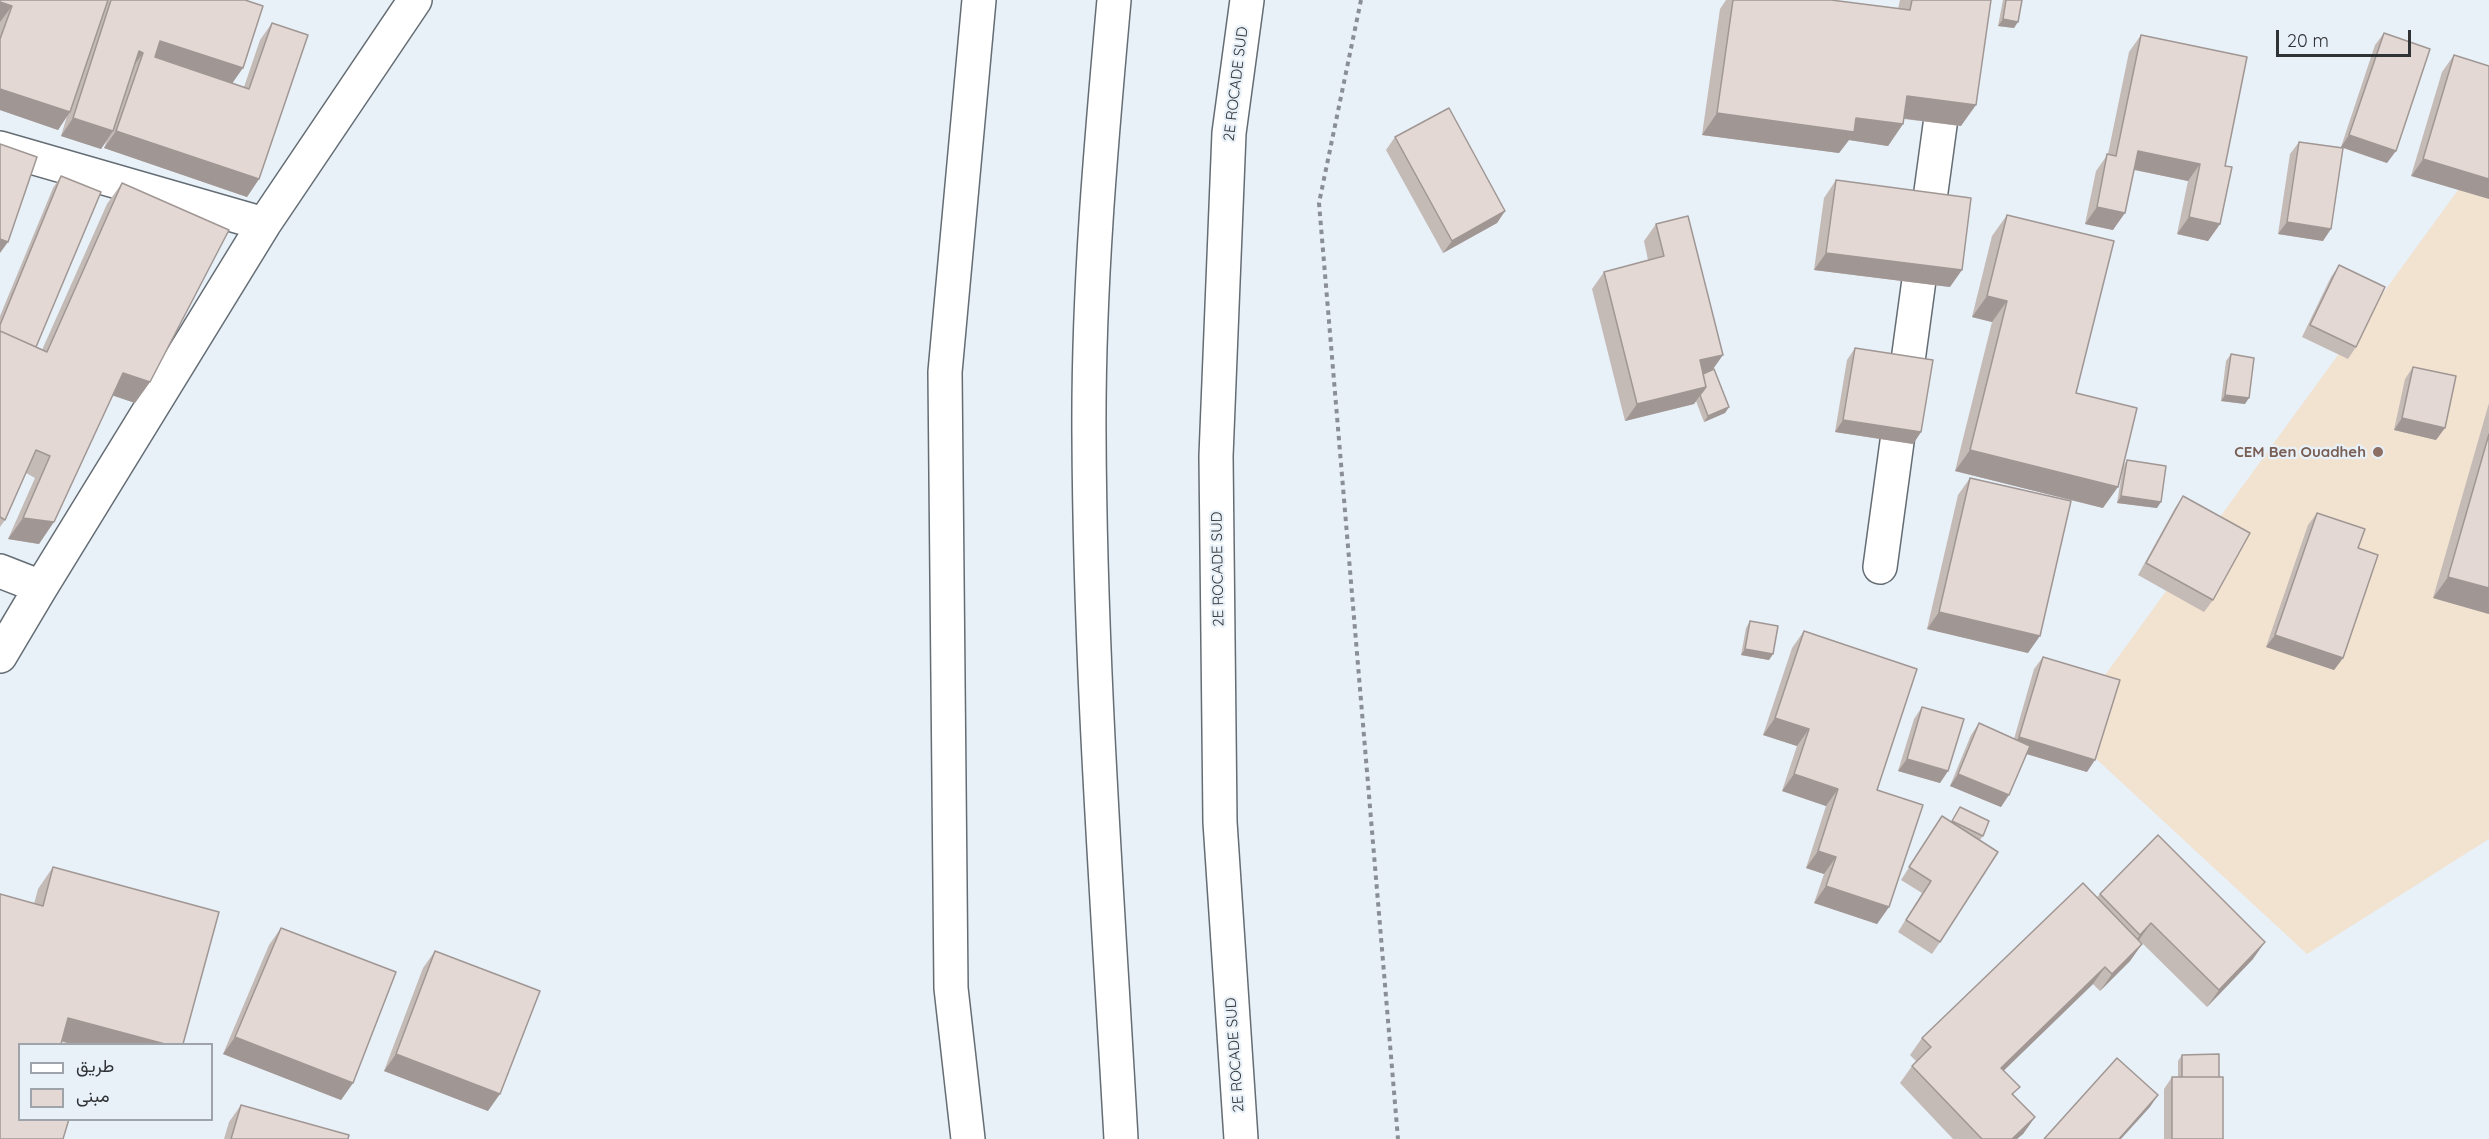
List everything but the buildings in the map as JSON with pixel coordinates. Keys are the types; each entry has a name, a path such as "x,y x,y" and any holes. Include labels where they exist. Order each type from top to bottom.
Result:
{"main road":[{"path":"0,656 264,224 415,0"},
{"path":"968,1139 951,988 945,372 979,0"},
{"path":"1114,0 1097,194 1089,432 1093,639 1121,1139"},
{"name":"2E ROCADE SUD","path":"1241,1139 1220,822 1216,456 1229,133 1247,0"},
{"path":"1880,567 1958,0"},
{"path":"0,148 264,224"},
{"path":"0,571 41,587"}],"path":[{"path":"1361,0 1319,202 1398,1139"}],"shaded area":[{"name":"CEM Ben Ouadheh","path":"2489,93 2489,839 2307,954 2065,730 2469,175"}],"place":[{"name":"CEM Ben Ouadheh","path":"2378,452"}]}
